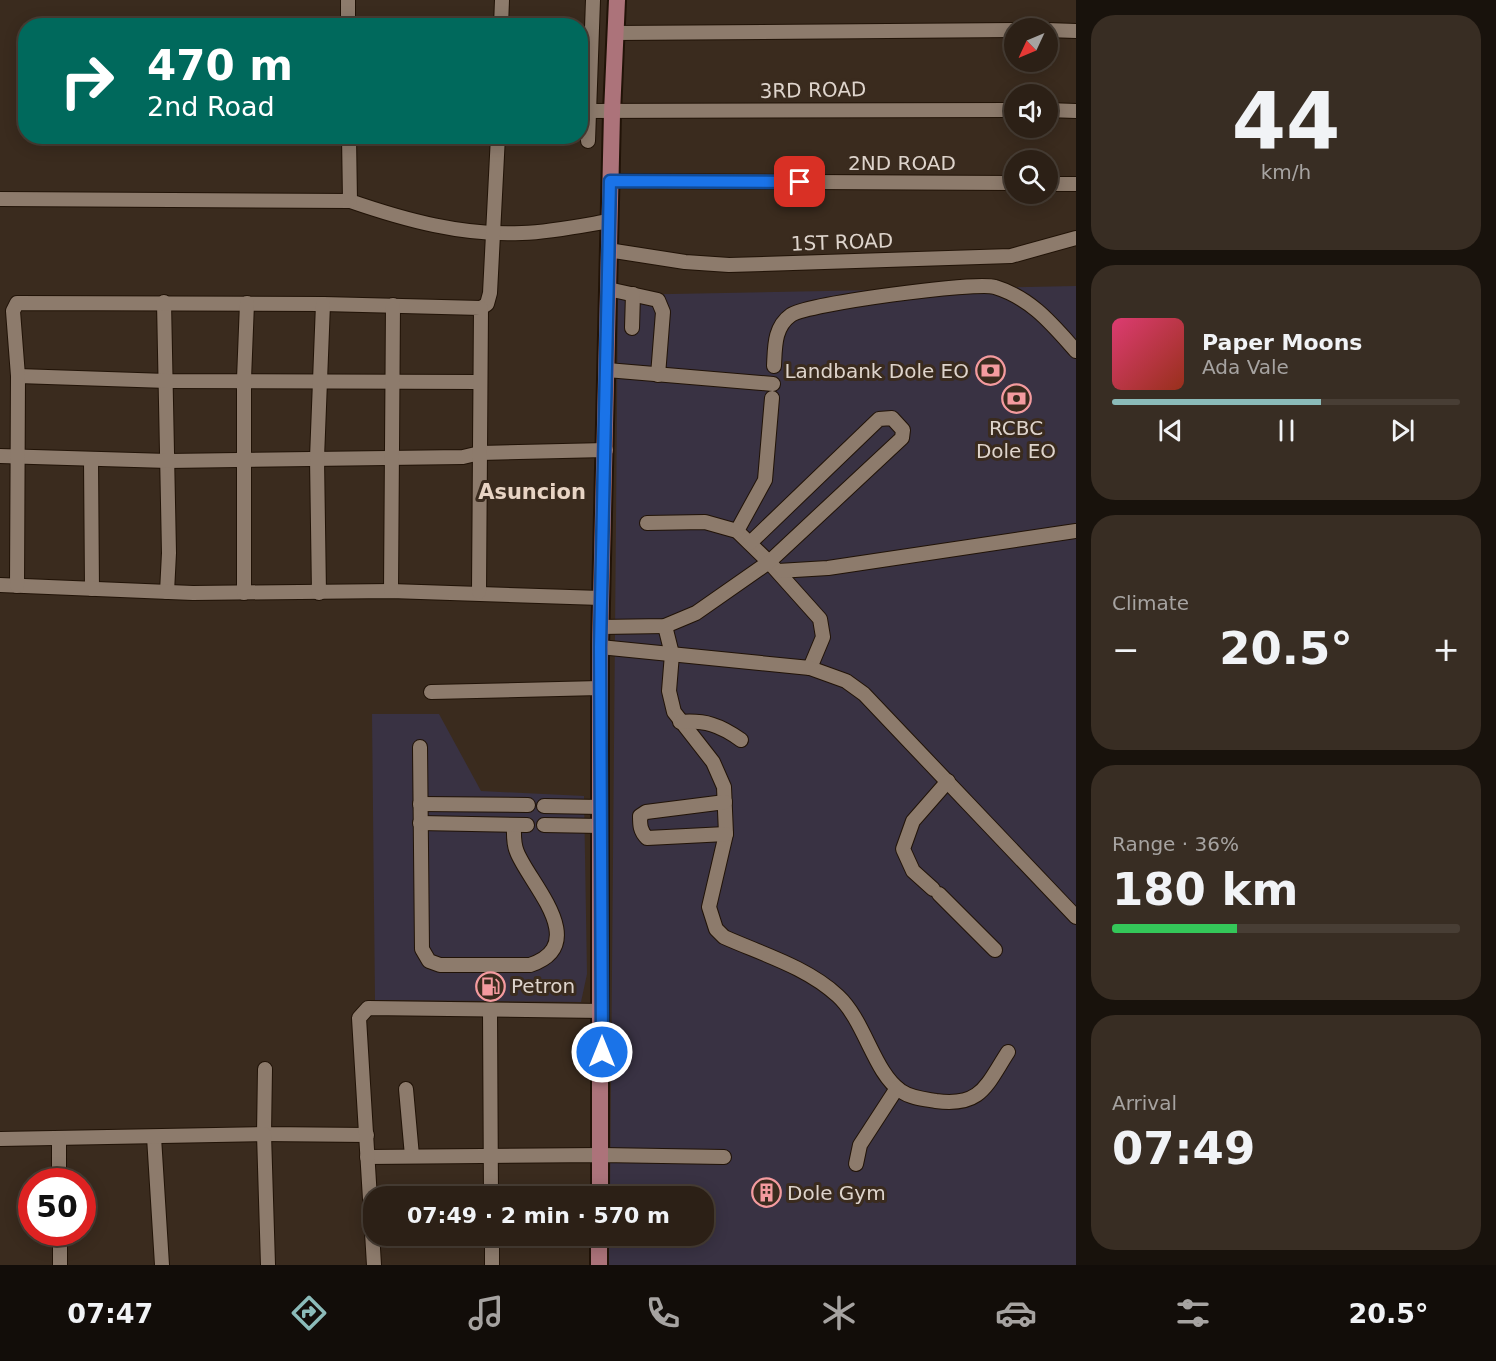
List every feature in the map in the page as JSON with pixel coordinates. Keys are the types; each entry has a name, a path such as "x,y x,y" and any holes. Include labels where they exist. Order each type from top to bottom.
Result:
{"main road":[{"path":"600,1186 602,1011 600,647 606,450 608,249 617,0"},
{"path":"599,1246 599,1265"}],"street":[{"path":"348,0 348,18"},
{"path":"501,18 502,0"},
{"path":"588,40 593,0"},
{"path":"615,33 1004,30"},
{"path":"1058,30 1076,31"},
{"name":"3RD ROAD","path":"588,111 612,113 844,108 1004,110"},
{"path":"1058,110 1076,111"},
{"path":"349,144 350,201"},
{"path":"17,586 18,376 14,311 20,301 481,308 486,304 490,293 498,144"},
{"name":"2ND ROAD","path":"610,181 1004,183"},
{"path":"1058,184 1076,184"},
{"path":"0,199 350,201 404,220 494,233 537,232 609,221"},
{"name":"1ST ROAD","path":"608,249 685,262 729,265 1011,256 1076,238"},
{"path":"774,366 776,338 781,325 799,310 865,297 991,285 1023,299 1040,310 1076,351"},
{"path":"608,289 658,300 663,312 658,375"},
{"path":"632,328 633,294"},
{"path":"164,302 168,461 167,592"},
{"path":"244,592 244,379 247,303"},
{"path":"319,593 317,458 323,304"},
{"path":"391,591 393,305"},
{"path":"479,592 481,308"},
{"path":"607,370 773,391 767,473 737,531"},
{"path":"18,376 167,381 244,379 480,382"},
{"path":"601,627 666,626 696,613 774,566 902,438 903,430 892,418 879,419 750,543"},
{"path":"0,456 168,461 391,456 463,457 480,453 606,450"},
{"path":"91,459 92,589"},
{"path":"647,523 705,522 737,531 774,566 814,611 823,627 823,637 810,668"},
{"path":"774,566 828,568 1076,531"},
{"path":"0,585 167,592 479,592 601,598"},
{"path":"666,626 672,654 670,700 680,722 713,762 724,787 726,834 709,907 716,929 724,937 822,982 840,997 853,1012 890,1082 916,1098 949,1103 967,1102 987,1083 1008,1052"},
{"path":"600,647 810,668 846,681 864,694 948,780 1076,917"},
{"path":"432,692 600,688"},
{"path":"680,722 705,721 723,727 741,740"},
{"path":"420,747 420,823 422,949 429,961 440,965 530,965 539,962 552,948 555,923 552,910 517,853 521,825 420,823"},
{"path":"948,780 913,821 903,849 914,871 995,950"},
{"path":"725,802 646,812 640,816 640,823 642,833 647,838 726,834"},
{"path":"420,804 528,806"},
{"path":"544,806 601,807"},
{"path":"544,825 601,826"},
{"path":"369,1186 359,1018 363,1011 368,1008 602,1011"},
{"path":"490,1011 491,1186"},
{"path":"265,1069 264,1134 268,1265"},
{"path":"856,1164 860,1145 897,1088"},
{"path":"406,1089 412,1156"},
{"path":"0,1139 264,1134 367,1135"},
{"path":"154,1137 162,1265"},
{"path":"59,1139 59,1168"},
{"path":"367,1157 601,1155 724,1157"},
{"path":"60,1246 60,1265"},
{"path":"373,1246 374,1265"},
{"path":"492,1246 492,1265"}],"shaded area":[{"path":"1076,286 1076,1265 609,1265 609,1246 714,1246 714,1186 610,1186 618,295"},
{"path":"372,714 439,714 481,791 584,796 587,974 581,1002 375,1000"}],"place":[{"name":"Landbank Dole EO","path":"990,371"},
{"name":"RCBC Dole EO","path":"1016,398"},
{"name":"Petron","path":"490,986"},
{"name":"Dole Gym","path":"766,1193"}],"district":[{"name":"Asuncion","path":"532,492"}],"route":[{"path":"602,1052 600,647 610,181 800,182"}]}
